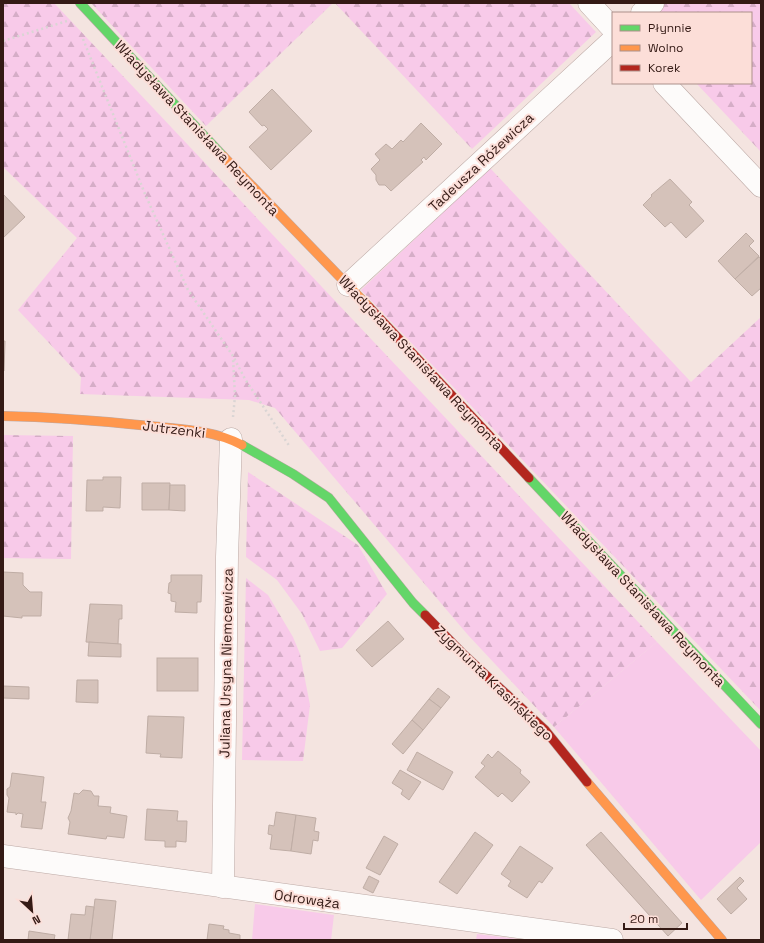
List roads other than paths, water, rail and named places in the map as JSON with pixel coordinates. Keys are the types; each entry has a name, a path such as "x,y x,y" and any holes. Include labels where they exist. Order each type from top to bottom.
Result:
{"street":[{"path":"589,3 612,28"},
{"path":"643,12 653,3"},
{"name":"Władysława Stanisława Reymonta","path":"83,6 268,204 348,285 761,724"},
{"name":"Tadeusza Różewicza","path":"348,285 612,41"},
{"path":"665,84 761,186"},
{"name":"Jutrzenki","path":"3,416 88,419 200,431 231,439 294,474 329,498"},
{"name":"Juliana Ursyna Niemcewicza","path":"223,887 227,557 231,439"},
{"name":"Zygmunta Krasińskiego","path":"329,498 413,603 462,653 545,730 610,811 722,940"},
{"name":"Odrowąża","path":"3,856 612,940"}]}
